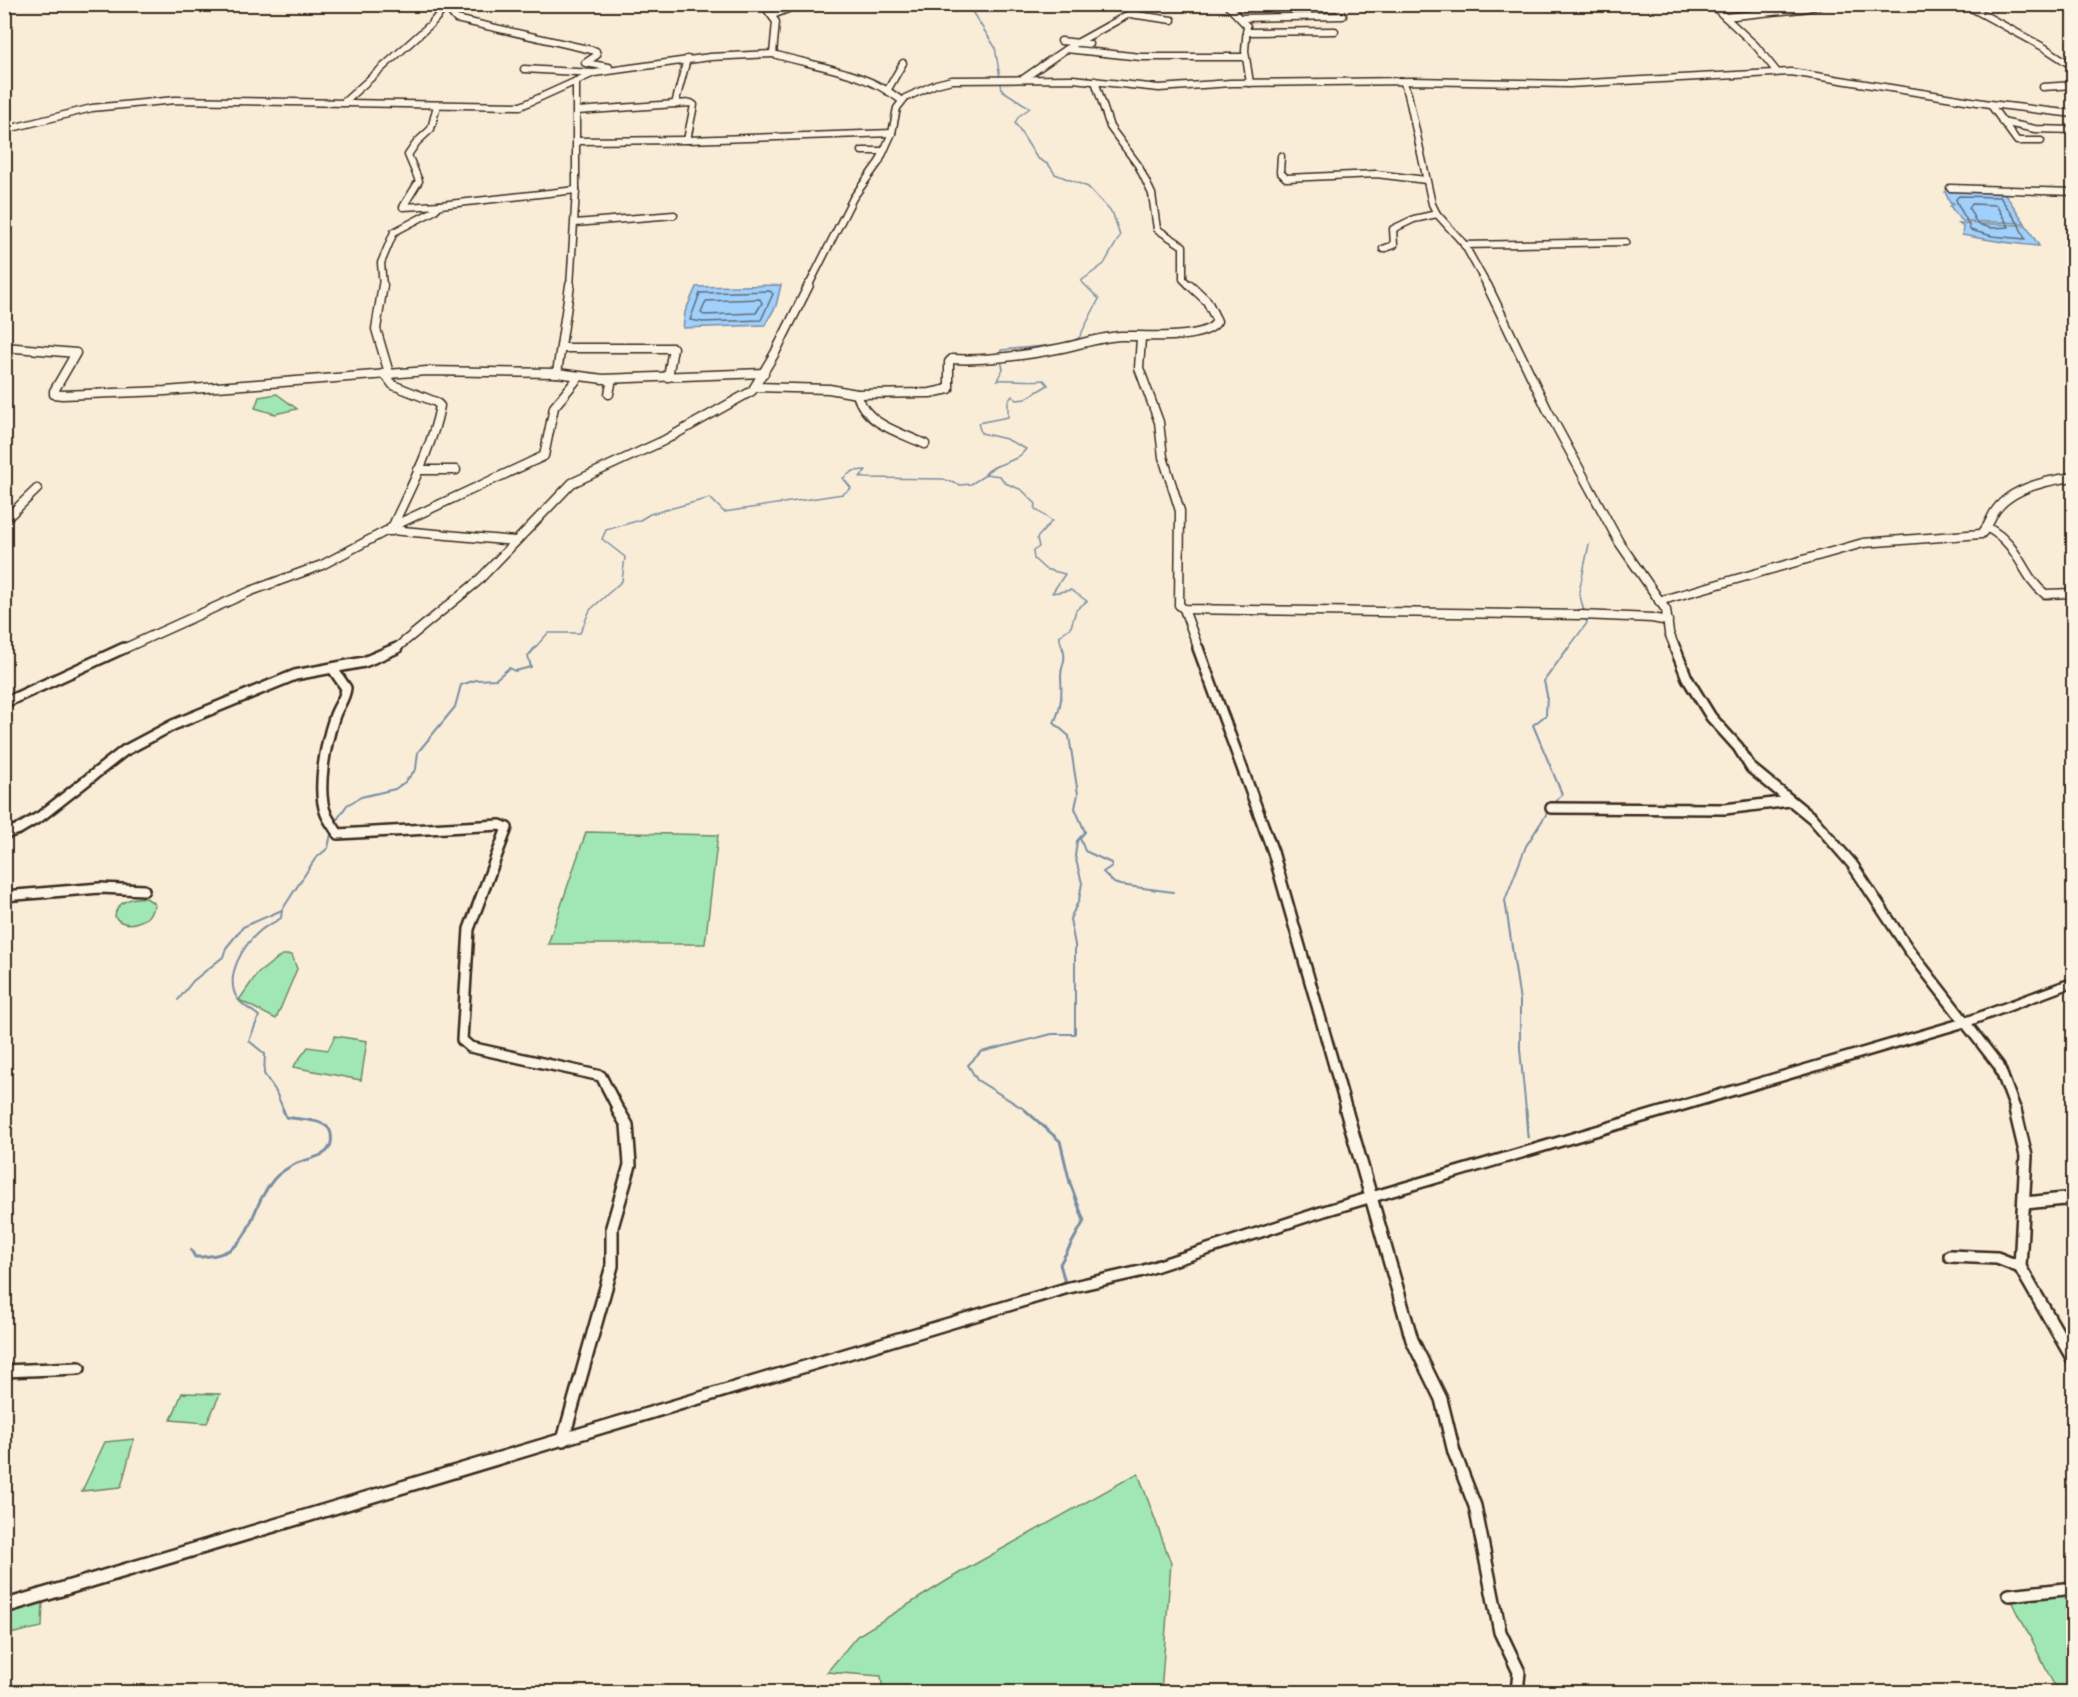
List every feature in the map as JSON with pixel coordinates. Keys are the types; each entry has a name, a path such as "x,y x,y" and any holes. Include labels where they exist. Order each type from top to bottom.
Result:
{"street":[{"path":"764,4 776,22 773,54"},
{"path":"773,15 780,10 800,4"},
{"path":"1023,79 1066,49 1147,4"},
{"path":"1711,4 1756,46 1777,72"},
{"path":"1725,17 1802,9 1826,4"},
{"path":"1964,4 2046,48 2073,68"},
{"path":"343,103 431,24 446,5 456,19 596,51 597,55 585,63 550,71"},
{"path":"1227,6 1258,6"},
{"path":"1227,6 1247,26 1245,57 1250,83"},
{"path":"1130,14 1172,20"},
{"path":"1241,18 1343,16"},
{"path":"1246,32 1335,31"},
{"path":"1060,41 1089,44"},
{"path":"1066,49 1141,57 1245,57"},
{"path":"4,130 92,108 175,100 521,106 594,73 687,59 773,54 850,73 902,100"},
{"path":"675,104 687,59"},
{"path":"585,63 619,68"},
{"path":"887,91 903,63"},
{"path":"527,70 573,70 594,73"},
{"path":"4,834 19,829 41,816 124,751 173,725 295,675 364,662 396,649 477,582 572,483 663,441 731,405 756,387 853,198 879,162 892,133 897,108 902,100 924,88 952,80 997,79 1095,81 1158,88 1250,83 1403,81 1569,84 1777,72 1804,74 1990,104 2068,123"},
{"path":"557,374 576,223 576,81"},
{"path":"756,387 829,389 857,394 930,393 949,388 949,362 952,359 972,360 1061,348 1122,336 1141,338 1204,332 1214,327 1216,321 1207,301 1194,292 1183,279 1184,246 1164,236 1157,229 1152,194 1138,165 1110,127 1095,81"},
{"path":"1403,81 1408,94 1426,180 1437,214 1464,246 1490,291 1547,410 1619,542 1665,610 1669,633 1687,678 1711,717 1738,747 1751,768 1812,818 1852,864 1909,950 1999,1066 2014,1104 2026,1156 2020,1267 2073,1361"},
{"path":"2043,87 2073,86"},
{"path":"577,111 691,103 694,105 687,140"},
{"path":"1990,104 2018,141 2042,141"},
{"path":"437,105 431,129 417,142 408,155 419,182 403,207 576,190"},
{"path":"2068,123 2073,114"},
{"path":"2002,122 2035,129 2068,123"},
{"path":"577,141 892,133"},
{"path":"862,151 884,151"},
{"path":"1281,156 1280,172 1286,178 1376,174 1426,180"},
{"path":"1950,188 2073,192"},
{"path":"392,529 437,422 440,406 436,402 393,385 386,373 376,329 383,292 381,263 394,232 434,211 440,205"},
{"path":"1383,249 1394,245 1393,229 1397,226 1416,217 1437,214"},
{"path":"576,223 674,216"},
{"path":"1464,246 1626,242"},
{"path":"1141,338 1139,368 1159,422 1163,457 1180,511 1179,605 1184,609 1274,852 1412,1340 1441,1399 1454,1452 1475,1506 1500,1632 1519,1672 1517,1692"},
{"path":"4,355 8,347 76,353 54,391 54,394 62,395 165,391 386,373 473,371 557,374 578,378 608,379 764,373"},
{"path":"562,348 673,348 668,377"},
{"path":"4,703 251,591 322,565 386,531 544,456 554,407 578,378"},
{"path":"608,379 611,384 609,394"},
{"path":"857,394 860,405 869,417 925,444"},
{"path":"418,470 456,470"},
{"path":"1659,601 1863,543 1981,534 1992,525 1995,510 2001,505 2034,485 2055,478 2073,477"},
{"path":"4,515 10,515 38,489"},
{"path":"1988,528 2000,534 2019,555 2029,576 2042,592 2073,593"},
{"path":"392,529 515,541"},
{"path":"1184,609 1584,615 1652,618 1668,621"},
{"path":"333,669 346,688 345,697 327,740 322,773 325,812 338,834 500,825 507,828 470,929 462,1040 470,1047 601,1076 612,1101 627,1125 630,1165 612,1227 612,1266 563,1440"},
{"path":"1551,808 1725,809 1790,801"},
{"path":"4,896 100,888 144,890"},
{"path":"4,1607 1067,1288 1142,1271 1371,1197 1966,1022 2073,982"},
{"path":"2025,1203 2073,1198"},
{"path":"1950,1256 1997,1258 2020,1267"},
{"path":"4,1371 79,1368"},
{"path":"2009,1594 2073,1588"}],"green space":[{"path":"277,394 297,409 275,414 255,408 259,397"},
{"path":"586,832 718,835 705,944 548,944"},
{"path":"146,898 155,906 147,918 130,924 115,917 121,904 130,899"},
{"path":"282,955 292,955 297,969 276,1019 239,1000 257,974"},
{"path":"335,1036 367,1041 361,1080 293,1067 308,1047 328,1050"},
{"path":"182,1393 220,1394 207,1423 171,1420"},
{"path":"134,1439 121,1487 82,1491 105,1442"},
{"path":"1138,1473 1171,1563 1161,1692 883,1692 881,1676 827,1672 857,1636 961,1572"},
{"path":"2073,1588 2073,1692 2041,1692 2055,1687 2009,1595"},
{"path":"43,1601 42,1627 5,1635 5,1613"}],"water":[{"path":"1948,190 2003,191 2025,223 1963,221 1950,206 1954,204 1950,203 1945,192"},
{"path":"1958,223 2026,225 2039,246 1962,235 1963,227"},
{"path":"781,285 776,306 765,325 683,328 685,312 696,287"}],"waterway":[{"path":"974,4 969,7 995,47 1002,90 1030,108 1019,116 1015,123 1037,158 1049,165 1055,174 1088,187 1113,214 1120,236 1104,264 1081,281 1099,299 1079,338 1065,344 1001,350 1001,355"},
{"path":"987,474 989,470 1016,458 1026,449 1006,439 981,433 978,423 1008,417 1008,401 1012,396 1017,400 1025,399 1048,385 1044,380 997,380 1003,369 1001,360"},
{"path":"533,650 548,633 580,633 590,610 622,581 625,557 602,539 606,530 640,520 650,514 710,498 724,512 843,494 851,488 843,478 853,471 866,470 860,477 866,478 943,479 960,485 971,484 987,474"},
{"path":"987,474 1000,476 1005,483 1022,490 1036,504 1035,509 1052,521 1037,538 1039,547 1033,551 1034,559 1045,569 1065,574 1052,593 1071,590 1087,601 1076,610 1071,627 1059,636 1063,650"},
{"path":"1567,650 1587,623 1579,592 1589,544"},
{"path":"334,824 347,805 361,797 395,789 405,782 416,769 418,752 455,707 461,685 476,680 496,679 509,668 515,671 531,667 528,656 535,648"},
{"path":"1027,1111 977,1080 968,1065 981,1052 1052,1034 1075,1034 1075,945 1070,919 1079,900 1082,883 1075,856 1077,841 1085,832 1075,808 1078,794 1069,736 1054,723 1061,700 1063,648"},
{"path":"1553,806 1562,794 1533,725 1546,715 1547,695 1544,681 1568,648"},
{"path":"1526,1111 1520,1049 1520,1001 1505,900 1526,846 1549,810"},
{"path":"282,910 315,859 328,848 332,829"},
{"path":"1080,838 1085,851 1111,863 1112,866 1103,872 1114,883 1173,892"},
{"path":"178,1000 193,981 223,957 226,948 243,927 282,910"},
{"path":"282,910 281,918 254,936 242,952 237,961 233,980 237,998 259,1016 249,1041 265,1054 264,1074 275,1090 284,1111"},
{"path":"191,1250 195,1257 215,1255 229,1250 246,1232 264,1193 276,1176 297,1163 321,1155 329,1148 331,1134 325,1125 286,1117 283,1110"},
{"path":"1025,1110 1060,1141 1070,1183 1084,1221 1060,1264 1066,1286"},
{"path":"1526,1110 1528,1137"}]}
